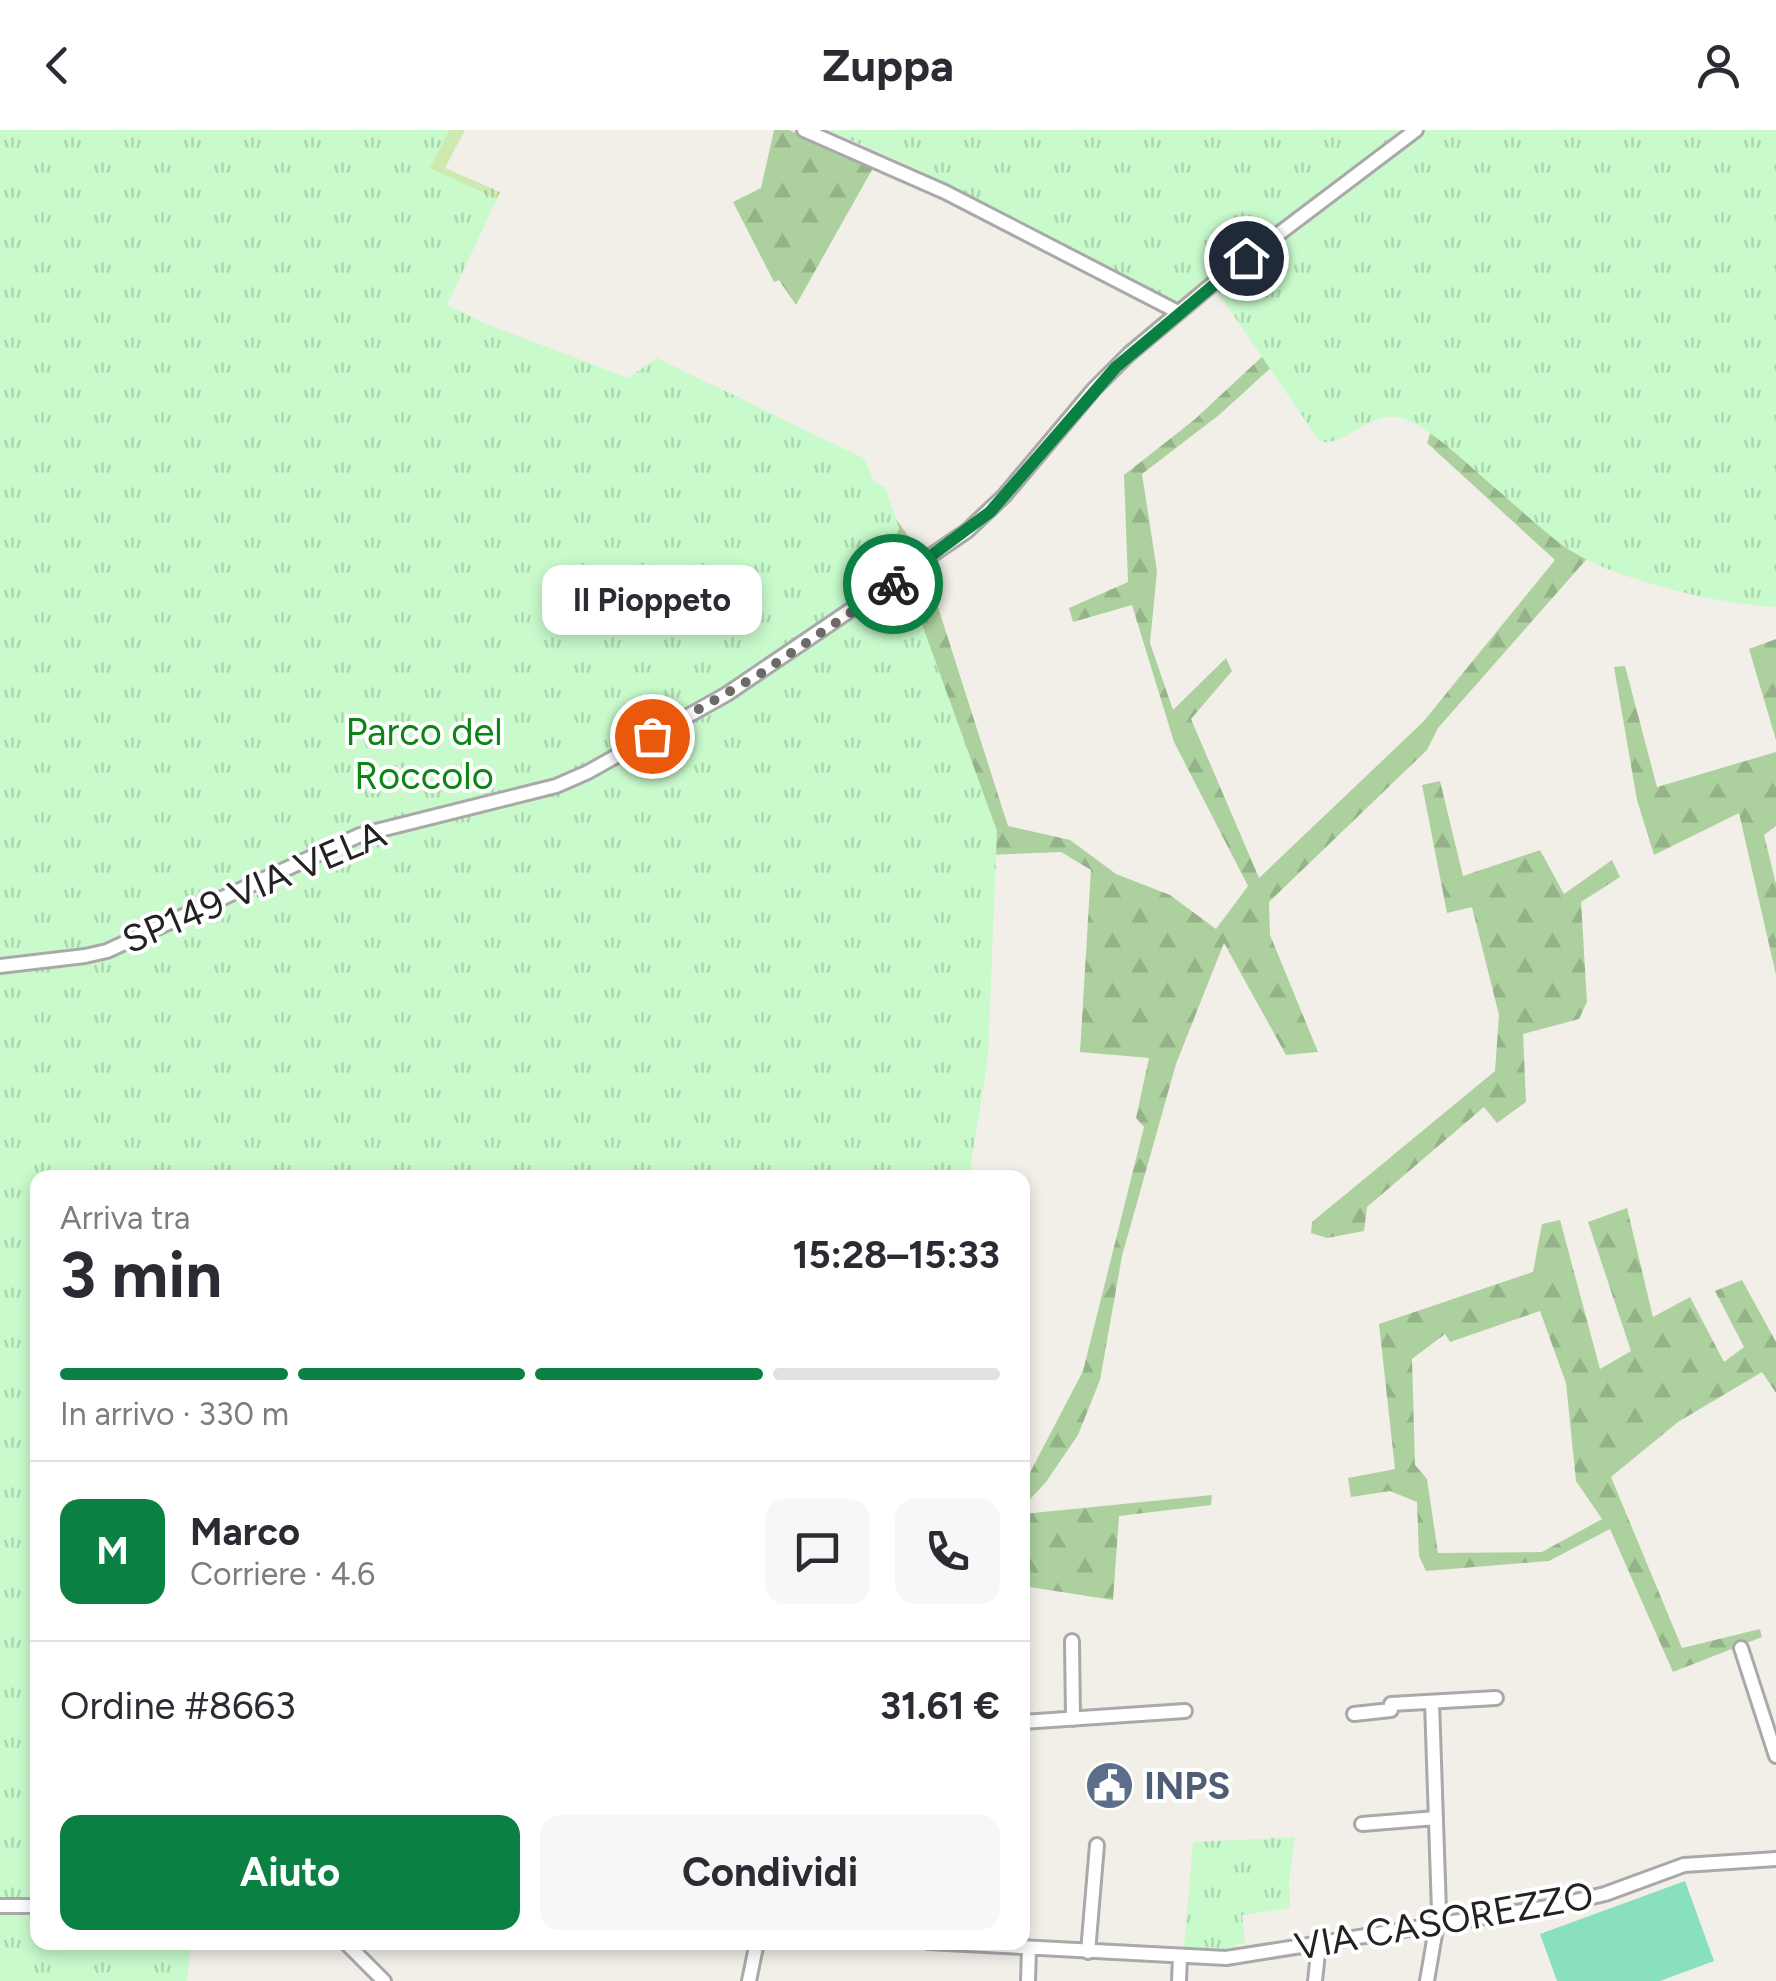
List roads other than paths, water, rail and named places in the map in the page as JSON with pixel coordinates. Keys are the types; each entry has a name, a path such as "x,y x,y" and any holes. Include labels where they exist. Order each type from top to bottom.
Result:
{"street":[{"path":"804,130 945,192 1178,312"},
{"name":"SP149 VIA VELA","path":"0,966 107,950 360,835 524,797 588,772 760,674 967,531 1004,496 1104,378 1178,312 1416,130"},
{"path":"1072,1641 1073,1719"},
{"path":"1741,1648 1776,1756"},
{"path":"1354,1714 1392,1710 1391,1704 1496,1698"},
{"path":"1426,1981 1439,1911 1432,1702"},
{"path":"1030,1722 1185,1711"},
{"path":"1362,1824 1436,1818"},
{"path":"1088,1952 1097,1845"},
{"name":"VIA CASOREZZO","path":"1030,1949 1226,1958 1434,1927 1588,1898 1684,1865 1776,1859"},
{"path":"0,1906 30,1906"},
{"path":"1315,1981 1320,1944"},
{"path":"352,1950 384,1981"},
{"path":"750,1981 756,1950"},
{"path":"1028,1981 1030,1950"},
{"path":"1179,1981 1180,1956"}],"place":[{"name":"Il Pioppeto","path":"652,736"},
{"name":"INPS","path":"1109,1786"}],"park label":[{"name":"Parco del Roccolo","path":"424,754"}]}
